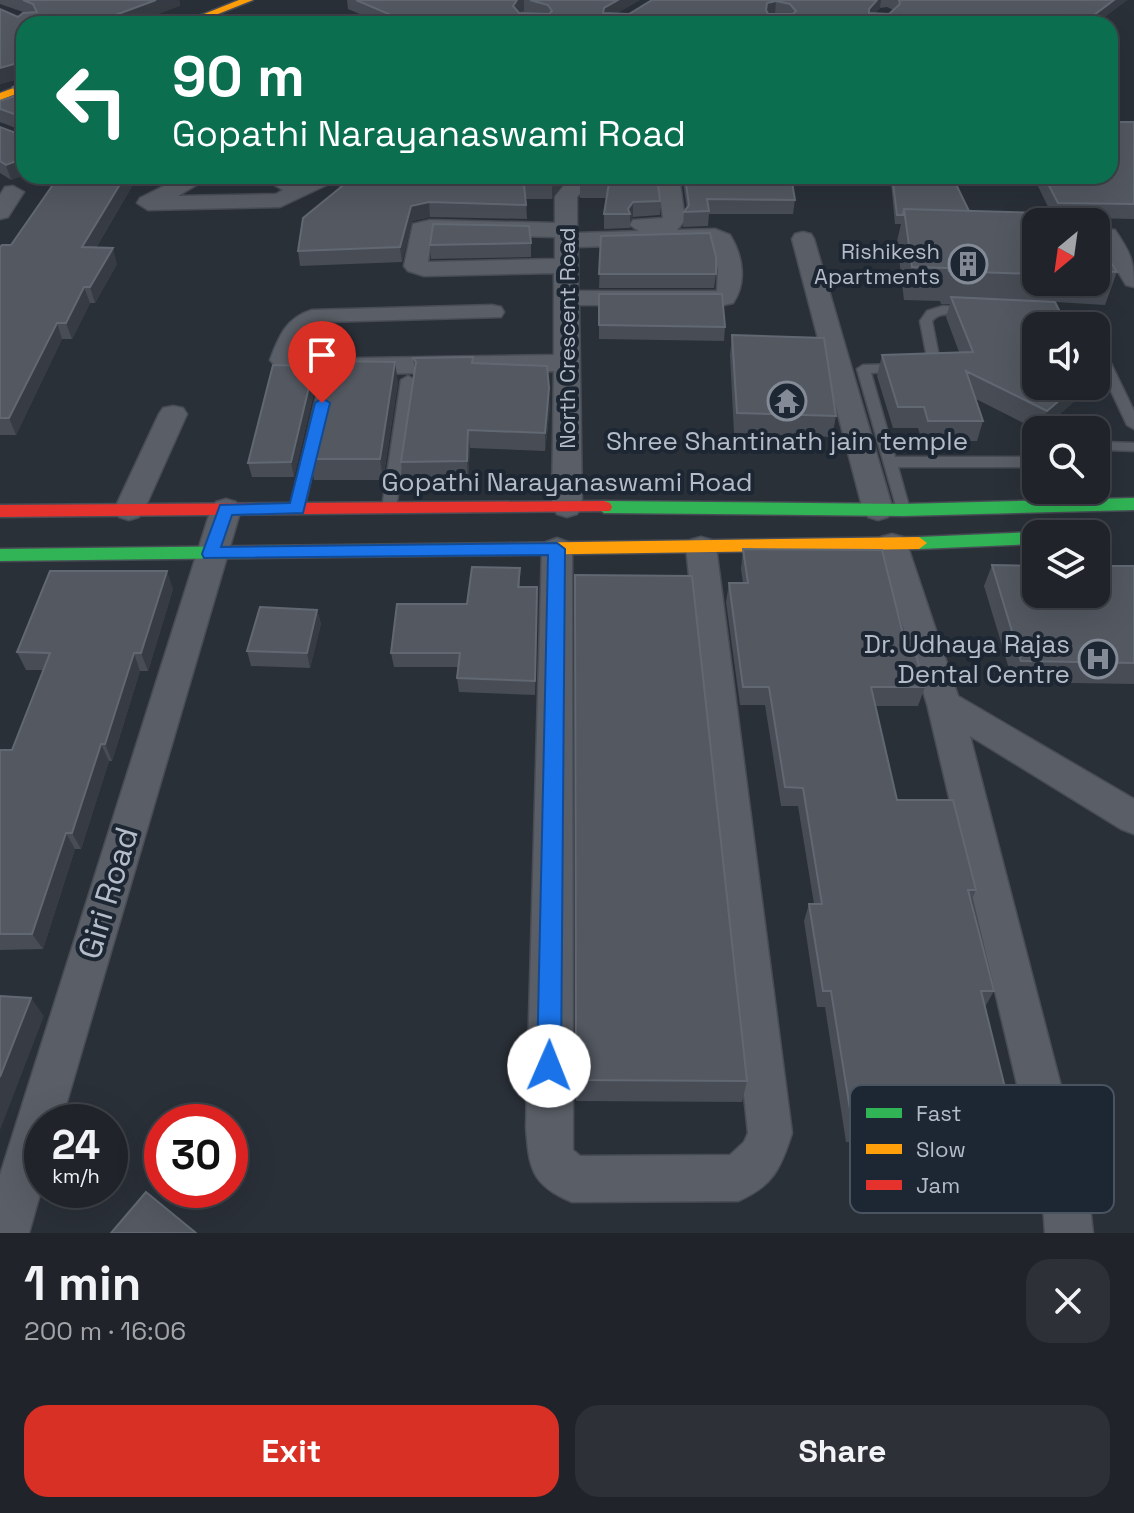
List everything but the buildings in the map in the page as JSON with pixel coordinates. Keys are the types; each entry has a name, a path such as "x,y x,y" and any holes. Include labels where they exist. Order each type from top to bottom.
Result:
{"main road":[{"path":"205,16 248,0"},
{"name":"Gopathi Narayanaswami Road","path":"0,555 701,547 891,521 1134,504"},
{"name":"Gopathi Narayanaswami Road","path":"0,511 567,507 891,521 1022,536"}],"street":[{"path":"185,184 148,203 280,200 306,184"},
{"name":"North Crescent Road","path":"567,507 566,196 576,184"},
{"path":"566,232 671,225 674,220 669,184"},
{"path":"0,212 13,192"},
{"path":"567,266 424,269 416,266 421,229 430,227 715,236 722,240 731,284 730,292 724,298 568,298"},
{"path":"803,239 944,704 1039,1085"},
{"path":"1110,240 1134,280"},
{"path":"492,312 321,315 305,319 295,327 283,360 290,367 567,363"},
{"path":"129,510 173,414"},
{"name":"Giri Road","path":"5,1233 226,509"},
{"path":"557,549 548,1127 551,1162 572,1179 738,1178 762,1157 770,1133 701,547"},
{"path":"944,704 1134,818"},
{"path":"1067,1213 1069,1233"}],"lane":[{"path":"891,521 890,462 863,369 935,367 926,321 931,314 943,310 989,312"},
{"path":"1110,374 1134,425"},
{"path":"297,509 328,376"},
{"path":"389,508 408,380"},
{"path":"1110,446 1134,447"},
{"path":"890,462 1022,462"}],"traffic: fast":[{"path":"604,507 903,510 1134,504"},
{"path":"919,543 1022,539"},
{"path":"0,555 511,549"}],"traffic: slow":[{"path":"205,16 248,0"},
{"path":"0,97 16,90"},
{"path":"511,549 919,543"}],"traffic: jam":[{"path":"0,511 604,507"}],"place":[{"name":"Rishikesh Apartments","path":"968,264"},
{"name":"Shree Shantinath jain temple","path":"787,401"},
{"name":"Dr. Udhaya Rajas Dental Centre","path":"1098,659"}],"route":[{"path":"322,403 297,509 226,509 211,554 557,549 549,1066"}]}
